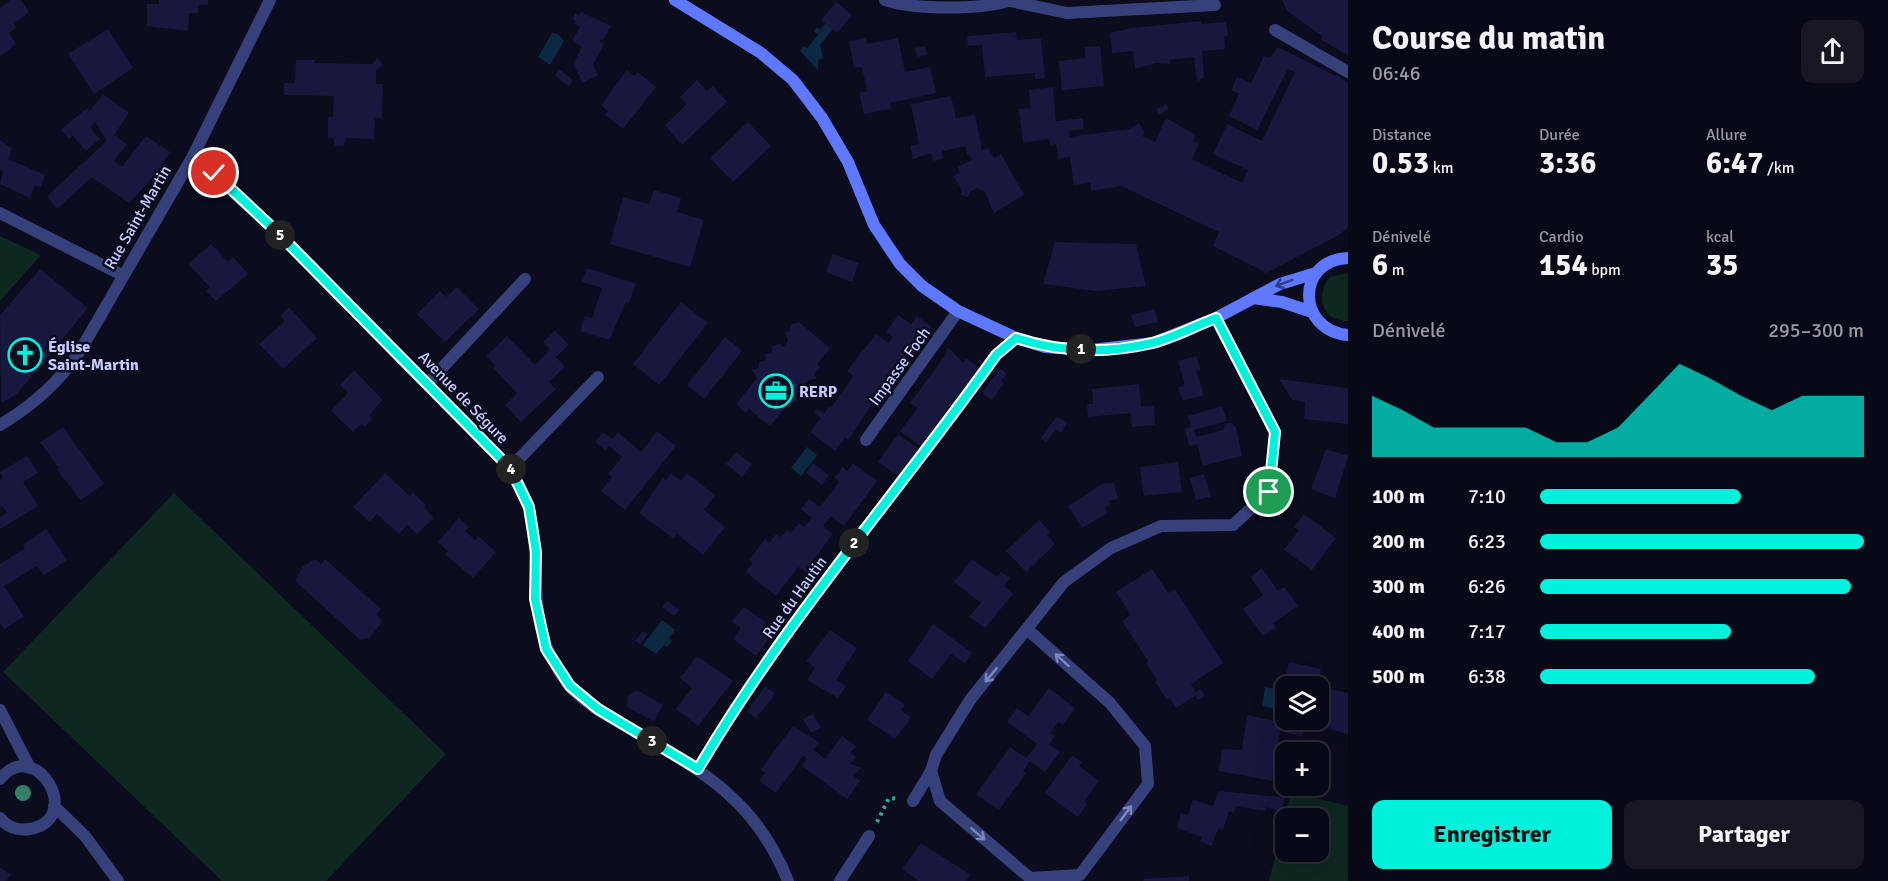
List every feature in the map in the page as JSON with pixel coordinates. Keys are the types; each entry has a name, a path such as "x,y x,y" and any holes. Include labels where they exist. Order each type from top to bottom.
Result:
{"street":[{"name":"Rue Saint-Martin","path":"0,425 17,415 65,374 193,156 270,0"},
{"path":"675,0 761,52 792,80 822,118 848,162 874,225 900,264 922,286 958,311 1016,338 1045,347 1103,350 1153,343 1216,318 1280,284 1316,273 1332,261 1344,258 1348,247"},
{"path":"885,0 906,7 1011,1 1066,13 1215,4"},
{"path":"1275,30 1348,72"},
{"name":"Avenue de Ségure","path":"193,156 277,232 510,468 529,507 536,552 535,599 546,649 570,686 598,709 698,769 734,797 769,839 788,881"},
{"path":"0,213 122,275"},
{"path":"1316,273 1309,292 1312,312 1326,329 1348,335"},
{"path":"428,383 525,279"},
{"path":"1253,298 1282,302 1312,312"},
{"name":"Impasse Foch","path":"866,440 958,311"},
{"path":"913,801 931,771 936,755 970,700 1064,582 1111,548 1161,526 1233,525 1269,492 1275,432 1216,318"},
{"name":"Rue du Hautin","path":"698,769 730,714 849,549 996,355 1016,338"},
{"path":"510,468 598,377"},
{"path":"931,771 940,801 1030,878 1080,875 1148,784 1145,746 1110,703 1028,630"},
{"path":"1,715 30,768"},
{"path":"0,818 10,827 28,830 45,822 54,806 53,786 40,772 30,768 11,770 1,776"},
{"path":"54,806 85,836 118,881"},
{"path":"840,881 869,836"}],"path":[{"path":"869,836 889,798 913,801"}],"green space":[{"path":"0,236 41,255 0,301"},
{"path":"1348,273 1348,321 1332,317 1327,312 1323,306 1322,292 1330,277"},
{"path":"174,493 446,754 326,881 222,881 3,672"},
{"path":"1290,796 1307,796 1348,806 1348,881 1269,881 1275,857 1275,862 1329,862 1329,808 1287,808"}],"water":[{"path":"826,23 833,29 820,45 823,58 818,60 818,70 800,51 803,46 807,48 818,35 814,31 817,27 820,30"},
{"path":"552,33 558,34 564,41 550,65 538,57"},
{"path":"807,447 817,455 801,476 791,468"},
{"path":"662,620 675,630 669,638 672,641 667,647 664,645 656,654 643,645"},
{"path":"1265,687 1275,689 1275,709 1262,706"}],"building":[{"path":"10,0 21,0 29,12 14,24 16,28 9,33 16,44 0,57 0,8"},
{"path":"159,0 208,0 208,5 198,5 198,13 189,13 188,31 147,26 147,4 159,4"},
{"path":"1282,0 1348,0 1348,55 1321,40 1322,36 1287,11"},
{"path":"836,2 852,15 837,33 821,20"},
{"path":"581,12 611,26 603,40 599,41 604,44 593,65 598,75 583,83 573,64 582,47 572,41 580,27 574,23 576,21 573,19 575,13 579,15"},
{"path":"1201,21 1201,24 1226,22 1228,36 1224,36 1225,49 1202,51 1204,77 1197,82 1194,57 1170,60 1170,64 1156,63 1135,69 1133,51 1112,53 1110,33 1132,28"},
{"path":"108,29 133,68 94,94 68,54"},
{"path":"1016,32 1017,40 1041,38 1045,78 1035,79 1035,73 985,77 982,45 968,46 967,36"},
{"path":"866,38 867,44 898,38 905,72 930,67 936,93 890,103 891,109 864,114 859,93 867,91 862,67 854,68 849,41"},
{"path":"925,46 927,55 917,57 915,48"},
{"path":"1100,46 1104,86 1062,90 1059,61 1085,58 1085,47"},
{"path":"1278,47 1348,82 1348,227 1339,235 1264,274 1265,272 1213,246 1219,232 1121,186 1091,191 1090,183 1074,185 1070,157 1058,159 1056,144 1050,145 1049,139 1023,143 1019,109 1030,108 1029,90 1053,87 1056,121 1083,118 1084,129 1069,131 1070,137 1129,129 1139,123 1145,133 1142,136 1155,142 1166,118 1196,135 1193,141 1199,143 1192,159 1242,183 1248,170 1213,154 1227,124 1262,141 1295,72 1288,69 1257,130 1229,116 1239,94 1231,90 1237,77 1251,83 1264,56 1269,58"},
{"path":"377,58 383,65 376,70 376,84 383,84 382,118 375,118 374,139 347,138 343,146 335,146 333,138 328,138 328,117 333,117 334,96 284,95 284,83 295,83 296,60 315,60 315,63 372,64"},
{"path":"559,69 573,80 569,86 555,76"},
{"path":"627,70 634,76 638,72 656,87 623,129 605,115 608,111 601,105"},
{"path":"697,80 707,91 713,86 727,102 682,145 665,125 687,104 680,97"},
{"path":"103,94 129,113 114,135 127,144 114,161 122,167 146,136 170,152 155,175 129,203 92,177 57,209 47,196 107,141 95,122 90,127 100,139 86,151 73,136 69,139 61,130 87,108 89,112"},
{"path":"951,96 956,118 975,115 982,150 988,148 994,158 1001,154 1024,195 994,213 985,192 977,188 970,192 968,197 961,195 962,191 954,176 960,173 958,167 973,159 967,154 966,146 942,151 943,159 933,161 931,153 913,159 910,146 919,144 911,104"},
{"path":"1166,104 1169,108 1160,115 1156,110"},
{"path":"748,122 771,146 733,182 710,158"},
{"path":"0,140 12,149 8,159 45,175 41,187 35,185 30,198 0,184 3,171 0,170"},
{"path":"654,190 681,198 677,212 704,220 690,267 610,244 623,197 649,204"},
{"path":"1055,242 1136,244 1146,286 1096,291 1043,284"},
{"path":"211,244 228,262 233,257 248,274 216,301 206,291 210,287 188,264"},
{"path":"833,254 859,263 852,282 826,272"},
{"path":"587,268 636,284 629,303 626,302 609,340 580,331 585,316 592,318 602,288 582,282"},
{"name":"Église Saint-Martin","path":"40,269 88,308 17,394 1,403 0,315"},
{"path":"457,287 479,309 445,342 417,314 440,291 446,297"},
{"path":"681,302 708,323 659,385 633,364"},
{"path":"289,307 317,338 283,369 259,344 285,321 280,316"},
{"path":"1155,309 1158,322 1135,327 1131,315"},
{"path":"898,315 911,324 917,316 932,327 912,346 848,440 845,438 835,451 810,432 821,418 814,413 817,409 824,414 829,406 831,408 853,376 847,371 876,334 889,343 893,337 886,332"},
{"path":"799,322 830,348 817,364 820,367 815,373 816,379 809,380 796,395 797,401 788,404 770,426 749,409 746,413 736,404 757,378 752,370 759,368 759,362 766,360 765,354 772,352 772,346 780,344 783,347 788,341 785,332 790,331 790,325"},
{"path":"555,330 569,345 556,357 565,367 549,382 556,389 521,422 505,405 517,393 493,368 495,365 486,356 507,336 535,365 550,350 543,342"},
{"path":"725,337 742,351 704,399 687,385"},
{"path":"948,348 963,362 966,358 980,369 922,447 900,431 918,408 910,403 947,353 945,352"},
{"path":"1196,356 1201,370 1196,371 1204,395 1183,401 1178,387 1184,386 1184,381 1178,361"},
{"path":"1000,368 1007,374 1001,381 1004,383 992,400 982,393"},
{"path":"354,370 383,400 369,415 372,418 365,427 361,424 353,432 331,411 348,393 340,385"},
{"path":"1279,379 1348,388 1348,424 1304,419 1305,402 1292,400"},
{"path":"1139,384 1141,406 1154,406 1155,425 1132,427 1131,413 1088,417 1087,404 1093,404 1092,389"},
{"path":"1222,406 1227,421 1194,430 1196,437 1223,430 1225,424 1232,423 1236,427 1242,456 1203,466 1197,444 1189,446 1185,429 1191,427 1188,416"},
{"path":"1057,416 1067,423 1061,433 1056,429 1046,442 1041,438"},
{"path":"63,427 104,484 81,500 57,470 59,468 40,442"},
{"path":"657,431 676,446 625,510 601,491 612,477 608,474 622,457 609,446 605,450 595,442 603,432 613,439 618,432 641,452"},
{"path":"898,434 920,450 900,477 878,462"},
{"path":"1326,449 1348,456 1335,498 1311,489"},
{"path":"736,452 752,464 742,477 726,464"},
{"path":"27,456 38,473 23,482 38,506 0,529 0,517 7,513 2,506 0,507 0,480 3,478 0,472"},
{"path":"1178,462 1182,492 1144,496 1140,467"},
{"path":"813,463 829,475 822,485 806,473"},
{"path":"853,463 877,481 844,526 831,516 823,526 833,534 810,564 813,567 808,573 798,567 776,596 746,572 753,563 749,560 765,539 769,543 776,534 781,537 787,530 791,533 799,523 804,527 812,518 801,509 809,499 820,507 839,482 834,478 843,467 847,471"},
{"path":"385,473 410,496 413,493 426,505 424,508 434,518 417,534 407,525 399,534 377,514 370,522 353,507"},
{"path":"671,473 681,481 687,473 715,495 704,510 725,527 703,555 677,534 674,539 639,513 663,478 666,480"},
{"path":"1204,474 1211,497 1196,500 1190,478"},
{"path":"1104,483 1114,483 1118,499 1109,501 1110,505 1105,508 1108,513 1082,528 1068,506"},
{"path":"1304,514 1336,538 1312,570 1284,550 1299,530 1294,527"},
{"path":"459,518 469,527 465,531 475,540 478,536 496,552 473,578 445,554 448,551 438,542"},
{"path":"1039,520 1050,532 1047,535 1055,544 1026,572 1006,551"},
{"path":"46,529 67,560 44,575 37,566 4,586 24,617 4,629 0,623 0,564 25,548 23,545"},
{"path":"316,559 321,564 325,559 381,609 376,614 382,622 369,638 360,640 295,581 303,566"},
{"path":"972,559 997,577 1001,572 1010,578 1004,586 1013,594 985,628 969,617 981,603 954,582"},
{"path":"1262,568 1278,591 1284,587 1298,606 1273,623 1276,628 1263,636 1243,609 1263,595 1250,577"},
{"path":"1152,569 1168,593 1175,589 1223,663 1191,684 1196,692 1200,689 1205,696 1198,700 1195,696 1176,708 1170,698 1167,700 1155,682 1157,680 1146,663 1148,661 1122,621 1131,615 1116,592"},
{"path":"667,601 679,610 674,616 662,607"},
{"path":"744,607 766,622 763,626 773,633 756,656 733,639 741,628 732,621"},
{"path":"933,624 972,653 965,663 951,654 932,679 908,661"},
{"path":"830,630 857,648 836,680 846,686 838,698 807,680 815,668 806,661"},
{"path":"643,631 648,634 640,644 635,641"},
{"path":"697,656 733,681 698,726 676,709 692,688 680,678"},
{"path":"1289,662 1321,669 1319,676 1286,676"},
{"path":"765,686 775,694 756,718 747,712"},
{"path":"1049,688 1075,708 1063,725 1058,722 1050,733 1055,736 1049,744 1060,752 1045,772 1030,761 1023,771 1026,773 999,810 976,794 1010,747 1026,758 1037,744 1007,722 1017,708 1028,716"},
{"path":"1329,689 1348,693 1348,734 1329,729"},
{"path":"637,690 663,705 654,721 627,707 628,695"},
{"path":"886,692 905,705 901,710 911,718 895,739 867,720"},
{"path":"813,714 821,728 811,733 803,719"},
{"path":"1247,715 1275,721 1275,730 1304,730 1302,737 1280,731 1278,742 1275,742 1272,781 1219,771 1222,749 1242,750"},
{"path":"793,726 819,742 814,750 825,759 842,736 856,746 850,753 856,757 850,764 862,768 853,775 860,781 847,799 802,766 807,759 803,756 776,793 759,781 765,773 761,769"},
{"path":"1072,755 1082,762 1079,766 1099,781 1084,802 1087,804 1078,817 1045,793"},
{"path":"1219,791 1285,797 1282,808 1275,808 1275,810 1266,807 1265,811 1237,806 1234,813 1229,811 1223,830 1218,828 1212,846 1200,841 1202,837 1177,828 1181,813 1188,815 1193,800 1213,806"},
{"path":"921,843 971,875 966,881 919,881 902,869"},
{"path":"0,867 11,875 6,881 0,881"},
{"path":"1189,876 1189,881 1143,881 1143,879"}],"place":[{"name":"Église Saint-Martin","path":"25,355"},
{"name":"RERP","path":"776,391"}],"route":[{"path":"214,173 277,232 510,468 529,507 536,552 535,599 546,649 570,686 598,709 698,769 730,714 849,549 996,355 1016,338 1045,347 1103,350 1153,343 1216,318 1275,432 1269,492"}]}
